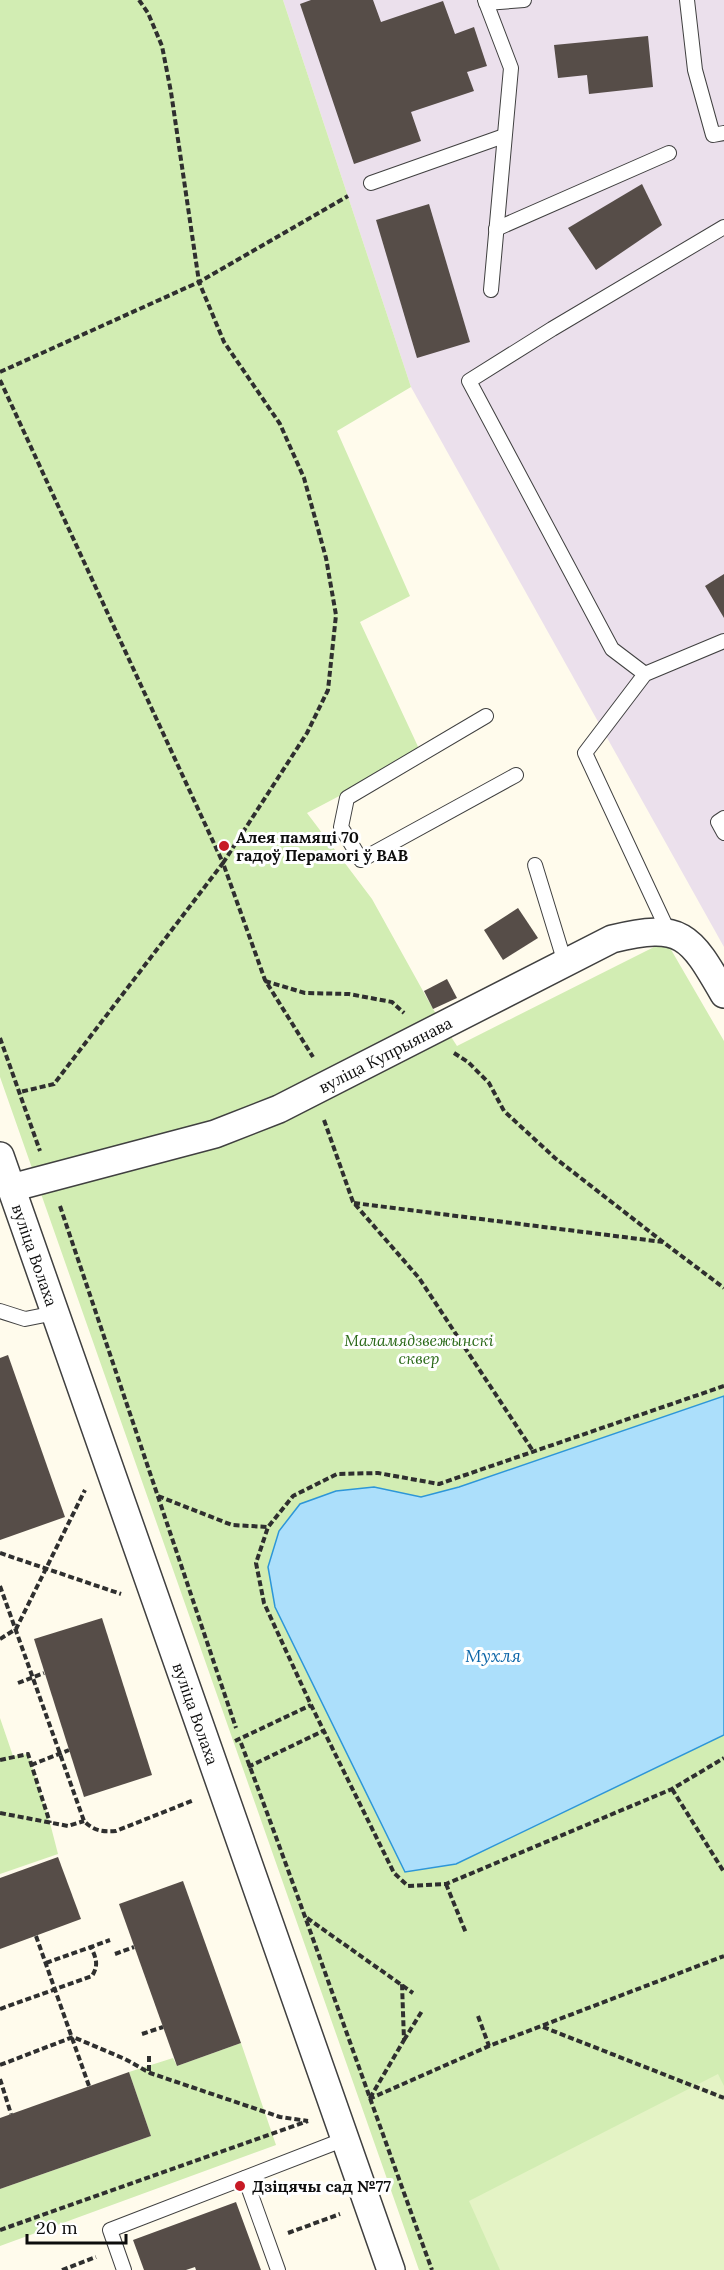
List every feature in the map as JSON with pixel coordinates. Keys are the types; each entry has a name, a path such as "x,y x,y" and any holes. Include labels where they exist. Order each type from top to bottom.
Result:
{"street":[{"name":"вуліца Купрыянава","path":"11,1188 215,1134 322,1089 612,939 642,932 669,933"},
{"path":"669,933 690,943 705,962 724,994"},
{"name":"вуліца Волаха","path":"0,1156 391,2270"}],"lane":[{"path":"491,290 511,68 486,2 524,0"},
{"path":"687,0 695,70 713,135 724,133"},
{"path":"371,183 504,136"},
{"path":"496,229 669,153"},
{"path":"645,674 612,649 469,381 724,227"},
{"path":"669,933 585,753 645,674 724,641"},
{"path":"486,716 347,798 341,827 361,860 516,775"},
{"path":"724,818 718,822 724,833"},
{"path":"535,865 565,963"},
{"path":"0,1311 25,1319 55,1313"},
{"path":"124,2270 110,2230 345,2139"},
{"path":"245,2178 278,2270"}],"path":[{"path":"19,1092 54,1084 223,863 307,733 328,690 336,615 326,558 304,478 280,424 224,342 199,282 162,46 148,13 139,0"},
{"path":"0,372 199,282 348,196"},
{"path":"0,380 223,863 264,980 322,1089 353,1202 419,1278 533,1451"},
{"path":"264,980 305,993 349,994 392,1002 427,1035 468,1062 489,1083 504,1111 555,1158 724,1288"},
{"path":"0,1038 50,1178 240,1739 432,2270"},
{"path":"353,1202 663,1242"},
{"path":"724,1386 440,1484 378,1473 337,1474 293,1496 268,1527 256,1563 264,1603 323,1731 394,1873 408,1886 446,1884 672,1789 724,1758"},
{"path":"0,1639 16,1629 85,1490"},
{"path":"158,1496 232,1525 268,1527"},
{"path":"0,1553 122,1594"},
{"path":"0,1586 84,1821 92,1828 102,1832 116,1831 195,1800"},
{"path":"18,1683 44,1673"},
{"path":"240,1739 311,1705"},
{"path":"250,1766 323,1731"},
{"path":"32,1765 69,1750"},
{"path":"0,1760 28,1754 50,1823"},
{"path":"672,1789 724,1872"},
{"path":"0,1813 68,1826 84,1821"},
{"path":"446,1884 466,1933"},
{"path":"306,1918 413,1993"},
{"path":"36,1936 89,2086"},
{"path":"46,1963 110,1940"},
{"path":"0,2008 92,1976 97,1969 97,1960 92,1947"},
{"path":"115,1954 134,1947"},
{"path":"369,2099 489,2046 724,1956"},
{"path":"402,1984 404,2040"},
{"path":"369,2099 422,2011"},
{"path":"478,2016 489,2046"},
{"path":"542,2026 724,2098"},
{"path":"142,2034 163,2027"},
{"path":"0,2065 73,2037 125,2059 150,2073 280,2117 309,2121 0,2230"},
{"path":"149,2056 150,2073"},
{"path":"0,2079 11,2114"},
{"path":"267,2241 341,2213"},
{"path":"62,2270 117,2249"}],"shaded area":[{"path":"283,0 724,0 724,947 411,387"}],"green space":[{"name":"Маламядзвежынскі сквер","path":"0,0 283,0 411,387 337,431 410,596 360,622 421,753 307,813 372,899 433,1009 457,1046 666,941 724,1041 724,2270 419,2270 0,1077"},
{"path":"0,1718 13,1756 28,1754 58,1854 0,1874"},
{"path":"241,2043 276,2145 0,2246 0,2189 151,2136 129,2072 173,2058 177,2066"},
{"path":"718,2074 724,2086 724,2270 500,2270 469,2201"}],"water":[{"name":"Мухля","path":"724,1396 724,1735 456,1864 405,1872 275,1607 268,1567 279,1531 300,1504 336,1491 374,1487 421,1497 459,1487"}],"building":[{"path":"311,0 373,0 381,22 443,1 455,34 474,27 487,66 467,72 474,91 411,112 421,141 354,164 300,4"},
{"path":"648,36 653,87 589,94 587,75 558,78 554,45"},
{"path":"642,184 662,225 596,270 568,228"},
{"path":"429,204 470,342 417,358 376,220"},
{"path":"724,574 724,618 705,586"},
{"path":"518,908 538,938 503,960 484,930"},
{"path":"447,979 457,998 433,1009 424,991"},
{"path":"8,1355 65,1517 0,1540 0,1358"},
{"path":"102,1618 152,1775 84,1797 34,1639"},
{"path":"58,1857 81,1919 0,1949 0,1878"},
{"path":"183,1881 241,2043 177,2066 119,1904"},
{"path":"129,2072 151,2136 0,2189 0,2118"},
{"path":"236,2202 261,2270 196,2270 195,2267 186,2270 144,2270 133,2240"}],"place":[{"name":"Алея памяці 70 гадоў Перамогі ў ВАВ","path":"224,846"},
{"name":"Дзіцячы сад №77","path":"240,2186"}]}
